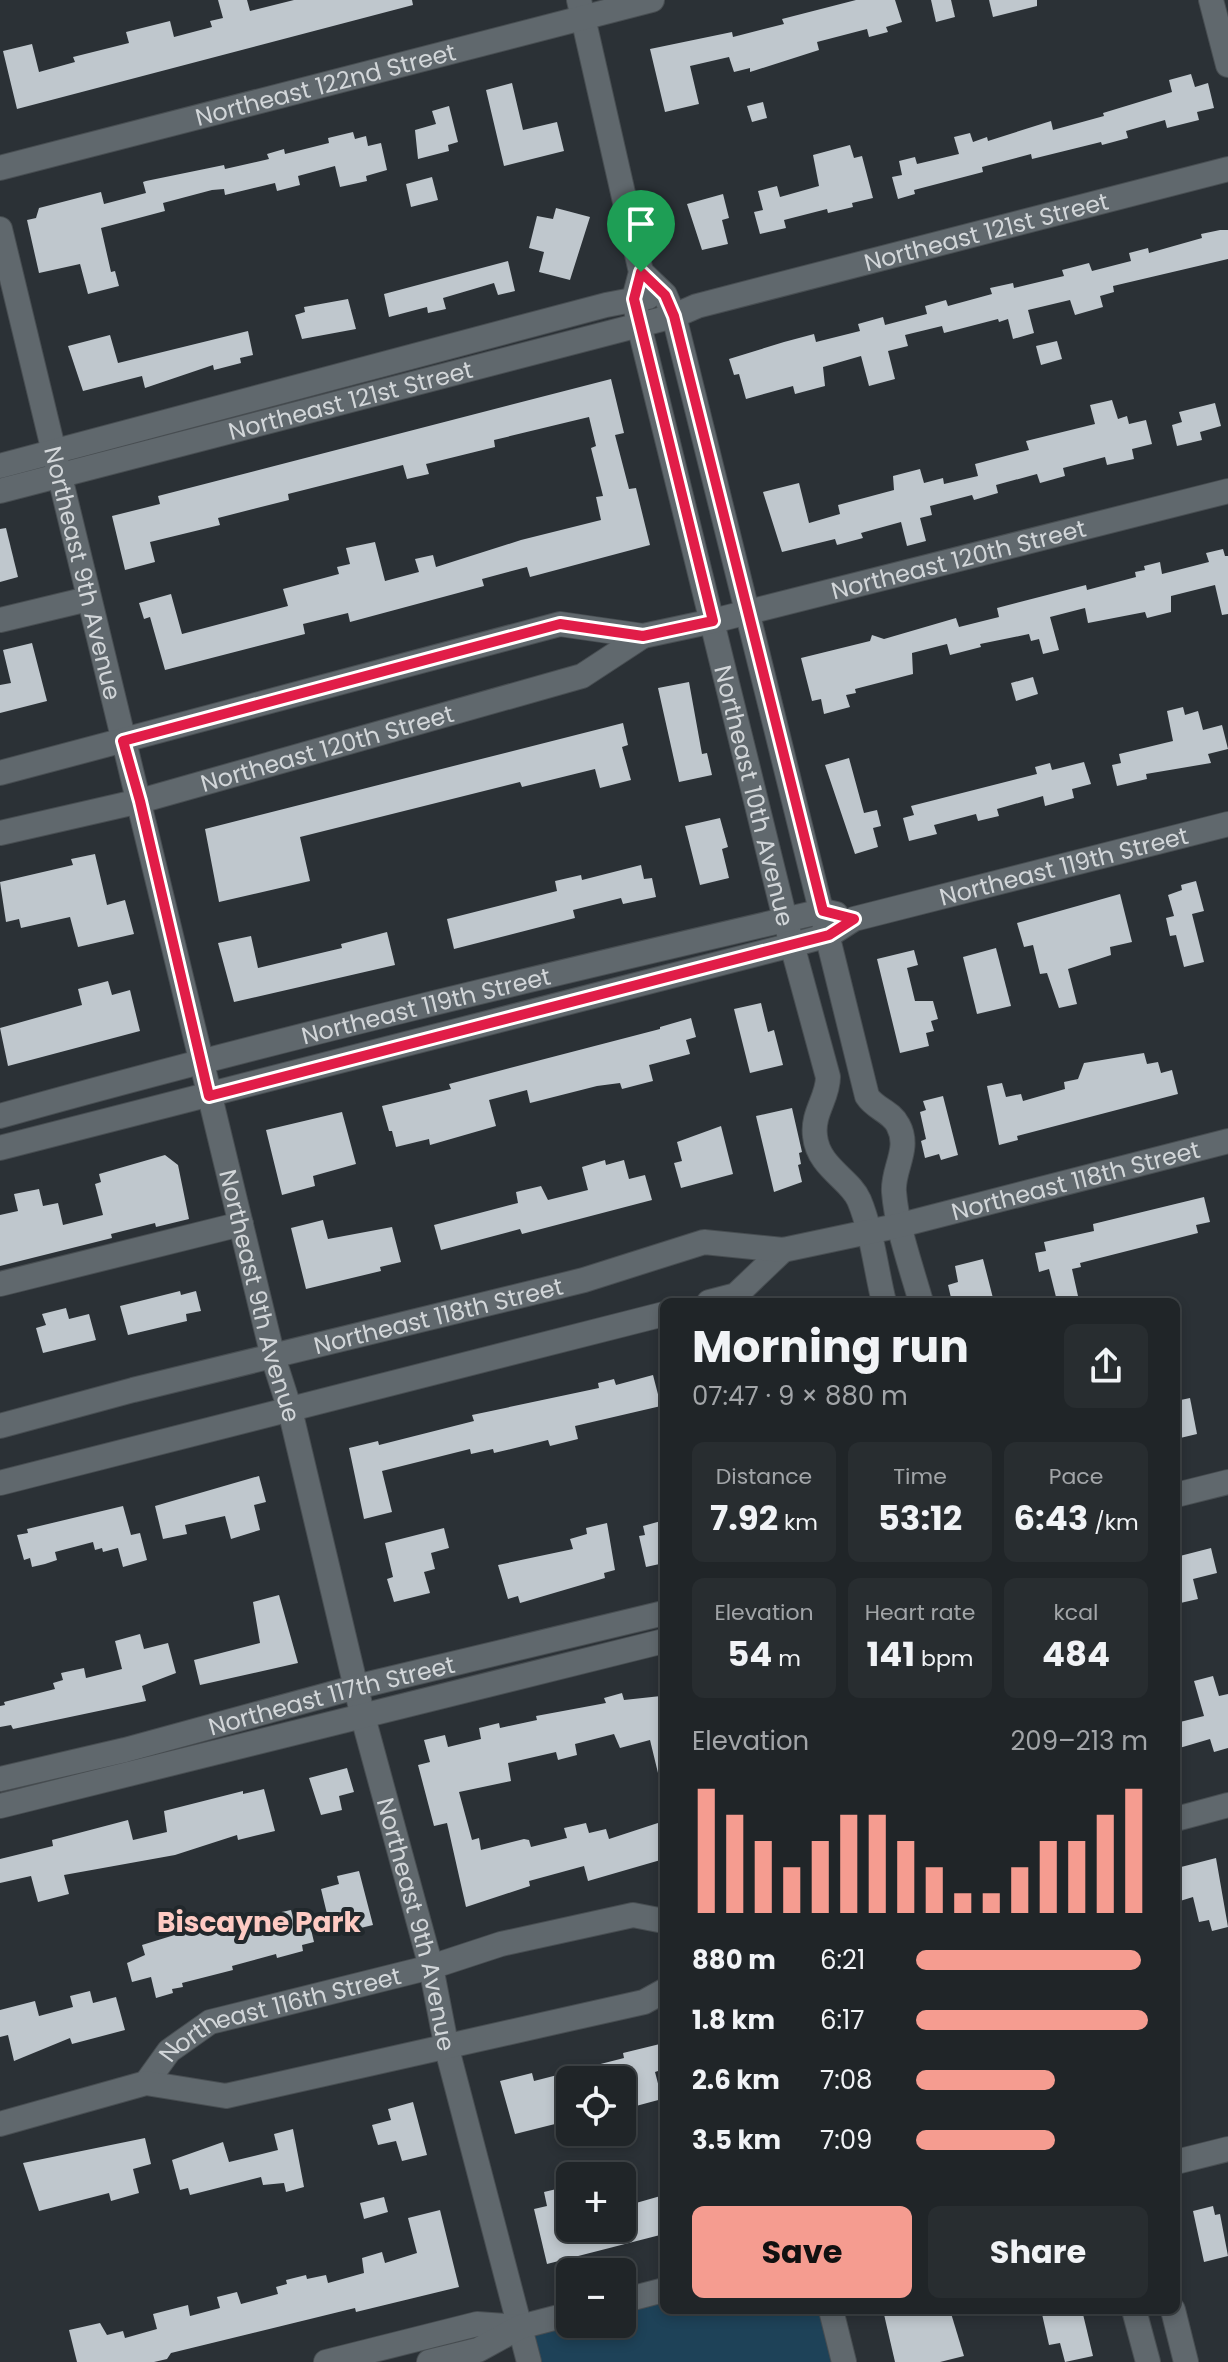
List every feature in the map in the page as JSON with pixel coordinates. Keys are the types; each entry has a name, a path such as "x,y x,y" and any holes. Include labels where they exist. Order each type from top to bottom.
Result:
{"street":[{"name":"Northeast 122nd Street","path":"0,168 581,9 652,0"},
{"path":"1211,0 1228,65"},
{"name":"Northeast 10th Avenue","path":"581,9 641,272 634,299 639,325 785,919 828,1077 828,1094 818,1109 815,1137 835,1176 859,1198 883,1298"},
{"name":"Northeast 121st Street","path":"0,466 634,299 670,306 697,306 1228,169"},
{"name":"Northeast 9th Avenue","path":"0,229 273,1357 290,1410 363,1717 431,1967 447,2049 529,2362"},
{"path":"641,272 670,306"},
{"name":"Northeast 10th Avenue","path":"670,306 867,1096 873,1105 890,1114 901,1131 902,1156 893,1189 920,1298"},
{"name":"Northeast 121st Street","path":"0,491 639,325 670,306"},
{"name":"Northeast 120th Street","path":"0,773 560,624 643,636 749,613 1228,491"},
{"path":"0,620 88,599"},
{"name":"Northeast 120th Street","path":"0,833 140,801 582,676 643,636"},
{"name":"Northeast 119th Street","path":"0,1148 792,945 829,935 854,919 1228,824"},
{"name":"Northeast 119th Street","path":"0,1116 201,1060 785,919 823,911 854,919"},
{"name":"Northeast 118th Street","path":"0,1426 133,1390 584,1280 704,1242 783,1250 901,1225 1228,1141"},
{"path":"0,1284 241,1224"},
{"path":"724,1298 736,1295 783,1250"},
{"path":"0,1483 660,1315"},
{"path":"1180,1494 1228,1482"},
{"name":"Northeast 117th Street","path":"0,1779 125,1750 356,1687 660,1614"},
{"name":"Northeast 117th Street","path":"0,1806 660,1642"},
{"path":"1180,1818 1228,1805"},
{"name":"Northeast 116th Street","path":"146,2083 169,2051 210,2022 431,1967 501,1944 633,1915 660,1920"},
{"name":"Northeast 116th Street","path":"0,2124 146,2083 226,2096 447,2049 644,2002 660,1993"},
{"path":"1180,2161 1228,2149"},
{"path":"636,2297 660,2291"},
{"path":"832,2314 844,2362"},
{"path":"1135,2314 1148,2362"},
{"path":"1174,2314 1186,2362"},
{"path":"429,2362 478,2350 520,2327 556,2318"},
{"path":"326,2362 477,2324 520,2327"}],"shaded area":[{"path":"660,2291 660,2314 832,2314 844,2362 529,2362 520,2327 556,2326 556,2338 636,2338 636,2297"}],"building":[{"path":"218,0 247,0 250,11 294,0 412,0 413,5 17,109 3,51 32,44 39,72 75,62 73,57 129,43 126,32 170,21 174,37 212,27 210,21 223,18"},
{"path":"856,0 895,0 902,22 886,27 888,32 869,37 867,29 817,42 819,50 750,72 750,68 734,72 729,57 690,66 699,104 665,112 650,49 732,32 733,37 784,24 782,19"},
{"path":"931,0 951,0 955,17 936,22"},
{"path":"989,0 1037,0 1037,6 993,17"},
{"path":"1191,74 1195,87 1208,83 1214,108 1197,112 1199,120 1167,128 1165,120 1126,131 1128,138 1102,145 1101,142 1032,159 1031,154 982,167 983,172 914,190 915,194 898,199 892,177 902,175 899,161 915,157 917,164 959,154 954,137 970,133 973,142 987,137 988,141 1051,121 1053,130 1172,92 1169,80"},
{"path":"512,83 523,130 557,122 564,151 504,166 486,90"},
{"path":"763,102 767,118 752,122 747,106"},
{"path":"449,106 458,142 448,145 449,151 418,159 415,130 436,124 432,111"},
{"path":"353,132 355,139 366,136 368,146 381,143 387,170 366,176 367,181 340,187 335,166 298,176 300,185 277,191 275,183 225,195 224,189 212,190 163,203 165,211 101,228 111,272 115,271 119,286 88,294 80,264 39,273 27,220 36,218 39,208 101,192 104,204 146,193 143,182 146,181 269,159 267,154 284,149 285,154 329,143 328,138"},
{"path":"850,145 854,158 862,156 873,198 852,203 853,207 828,213 827,209 784,220 786,228 760,234 754,212 763,210 758,191 777,186 780,197 819,186 813,155"},
{"path":"432,177 438,200 411,207 406,184"},
{"path":"723,194 729,218 722,220 728,244 702,250 687,204"},
{"path":"556,208 590,217 570,280 539,272 544,252 529,248 537,216 553,219"},
{"path":"1228,230 1228,259 1113,286 1114,292 1100,296 1103,307 1075,315 1070,300 1028,310 1034,333 1013,339 1008,319 999,322 998,319 944,333 942,326 905,335 908,346 888,351 895,379 869,386 861,356 823,367 825,386 795,394 793,386 746,399 739,374 734,375 729,359 814,334 816,342 860,331 858,324 883,317 885,325 927,314 925,306 946,300 948,306 992,294 990,288 1013,283 1014,288 1064,276 1062,270 1089,263 1092,271 1131,261 1129,253 1148,248 1149,253"},
{"path":"508,261 515,291 498,295 494,283 443,298 446,309 428,313 427,307 389,317 384,294"},
{"path":"348,299 356,329 302,339 295,315 305,312 304,307"},
{"path":"248,331 253,355 240,358 241,363 214,370 213,365 145,388 142,376 83,391 68,346 110,335 118,363"},
{"path":"1057,341 1062,359 1041,365 1036,346"},
{"path":"611,379 624,433 615,435 629,489 636,488 650,545 530,577 527,567 482,579 484,586 350,622 348,613 303,624 305,634 165,670 150,617 144,619 139,603 171,594 182,634 288,606 283,589 339,574 337,567 350,564 346,548 375,542 385,581 419,572 415,559 433,555 436,567 521,540 601,520 596,497 603,496 591,448 596,446 589,417 494,440 495,447 426,464 429,474 407,479 403,465 288,494 289,500 218,518 220,525 150,542 155,562 125,570 112,516 160,504 158,496"},
{"path":"1112,400 1118,419 1127,416 1129,424 1146,420 1152,444 1132,449 1134,459 1107,465 1105,457 1063,468 1065,476 1040,483 1037,474 996,485 998,493 974,500 972,495 930,506 932,515 920,518 926,541 907,546 901,522 861,533 863,538 837,545 835,539 782,552 763,492 799,483 809,523 840,514 838,505 894,490 893,476 920,469 924,483 943,478 944,484 978,476 975,464 1029,450 1026,441 1095,424 1090,405"},
{"path":"1215,403 1221,426 1200,432 1202,440 1177,446 1172,425 1182,422 1179,412"},
{"path":"6,528 18,577 0,582 0,529"},
{"path":"1223,549 1225,556 1228,556 1228,614 1222,615 1215,585 1171,596 1171,612 1147,618 1145,612 1088,623 1085,608 1050,617 1059,650 1043,654 1039,639 1031,641 1029,634 980,644 981,647 950,655 947,644 912,653 913,674 855,689 856,693 846,695 850,707 824,714 821,699 812,701 801,658 870,641 872,635 884,639 956,618 959,627 999,617 997,608 1086,585 1087,590 1136,577 1135,572 1145,570 1144,566 1160,562 1162,574 1209,562 1206,553"},
{"path":"32,643 47,701 0,713 0,685 11,683 3,650"},
{"path":"1033,677 1038,694 1016,701 1011,683"},
{"path":"689,682 702,754 707,753 712,775 679,782 658,688"},
{"path":"1183,707 1185,715 1198,711 1203,730 1222,725 1228,749 1208,754 1211,763 1146,774 1147,779 1117,786 1112,765 1121,763 1119,754 1173,741 1167,711"},
{"path":"623,723 628,745 622,747 631,780 600,788 595,769 522,787 520,782 300,837 310,881 219,902 205,829"},
{"path":"849,758 864,813 877,810 881,826 873,828 878,847 855,854 825,765"},
{"path":"1084,762 1091,784 1072,789 1074,798 1045,806 1043,796 997,809 999,816 978,821 976,814 934,825 937,834 909,841 903,818 914,815 911,806 1037,774 1035,767 1050,763 1052,770"},
{"path":"720,818 728,847 722,849 729,878 700,885 685,826"},
{"path":"95,854 107,905 125,900 134,934 78,947 70,917 21,928 19,919 6,922 0,882 73,865 71,859"},
{"path":"641,865 644,879 652,878 656,897 623,904 621,898 573,910 575,918 454,949 447,919 557,891 555,881 581,875 582,880"},
{"path":"1196,881 1204,911 1192,914 1204,962 1184,967 1176,935 1170,936 1166,918 1174,916 1168,895 1182,890 1181,885"},
{"path":"1120,894 1132,942 1110,947 1111,955 1068,969 1077,1004 1059,1008 1047,973 1040,974 1033,945 1024,947 1017,923"},
{"path":"387,932 395,965 234,1002 218,943 251,936 258,968 342,948 341,944"},
{"path":"996,948 1011,1006 977,1014 963,957"},
{"path":"914,950 918,965 907,968 915,1001 933,1001 938,1019 931,1021 934,1031 926,1033 929,1046 900,1053 877,959"},
{"path":"108,981 112,995 130,990 140,1031 8,1066 0,1028 82,1005 78,989"},
{"path":"761,1003 768,1032 774,1030 783,1065 750,1073 734,1009"},
{"path":"691,1018 696,1037 686,1040 690,1054 649,1065 653,1081 622,1089 620,1083 597,1086 530,1103 527,1090 489,1100 496,1126 430,1145 429,1139 396,1147 392,1131 389,1131 382,1106 451,1089 449,1084 660,1029"},
{"path":"1144,1053 1147,1064 1158,1062 1161,1073 1172,1070 1178,1094 1017,1136 1018,1140 999,1145 987,1086 1002,1083 1006,1097 1021,1094 1023,1101 1065,1089 1064,1082 1078,1079 1084,1063"},
{"path":"943,1096 958,1155 941,1160 939,1154 925,1158 921,1141 926,1139 920,1112 926,1110 923,1101"},
{"path":"792,1108 802,1152 799,1153 801,1164 798,1165 802,1182 774,1192 756,1116"},
{"path":"342,1112 356,1164 313,1176 315,1186 282,1195 266,1130"},
{"path":"721,1126 733,1174 681,1188 674,1163 682,1161 677,1142"},
{"path":"165,1155 178,1165 189,1219 156,1227 155,1223 111,1234 112,1238 0,1266 0,1215 18,1211 14,1194 39,1189 43,1206 58,1203 63,1225 103,1215 95,1184 101,1182 99,1174"},
{"path":"605,1160 606,1165 624,1160 629,1179 645,1175 652,1200 522,1234 520,1229 441,1250 434,1225 518,1203 516,1192 541,1186 548,1200 588,1190 582,1167"},
{"path":"1204,1197 1210,1222 1196,1225 1198,1233 1080,1263 1081,1267 1072,1269 1078,1296 1056,1298 1049,1269 1039,1272 1035,1253 1046,1251 1044,1242 1094,1231 1093,1224"},
{"path":"323,1220 328,1239 392,1227 401,1262 380,1267 381,1271 306,1289 291,1228"},
{"path":"983,1259 993,1298 951,1298 948,1285 958,1282 955,1266"},
{"path":"180,1291 181,1295 196,1291 201,1311 186,1314 187,1321 128,1335 120,1306"},
{"path":"66,1308 69,1319 89,1314 96,1340 43,1353 36,1328 46,1325 42,1314"},
{"path":"653,1375 660,1406 575,1426 578,1439 550,1446 548,1440 494,1453 493,1449 471,1454 470,1449 382,1471 392,1512 364,1519 349,1448 378,1441 379,1445 474,1421 472,1415 599,1388 598,1383 614,1379 616,1385"},
{"path":"1190,1398 1197,1434 1180,1438 1180,1400"},
{"path":"259,1476 266,1502 254,1505 260,1530 231,1539 225,1516 185,1525 187,1534 163,1539 155,1506"},
{"path":"123,1506 131,1535 140,1533 147,1560 123,1567 118,1548 103,1552 102,1548 95,1550 93,1542 55,1552 57,1560 45,1564 32,1567 30,1558 24,1560 17,1535 28,1533 27,1529"},
{"path":"660,1521 660,1564 646,1567 639,1536 645,1535 643,1526"},
{"path":"607,1523 615,1570 604,1573 605,1578 520,1603 518,1596 508,1599 498,1565 573,1549 570,1539 587,1534 586,1528"},
{"path":"444,1528 449,1548 431,1553 435,1569 424,1572 430,1593 394,1602 387,1579 393,1577 385,1543"},
{"path":"1211,1548 1217,1573 1193,1579 1198,1599 1180,1603 1180,1556"},
{"path":"279,1595 298,1663 200,1685 194,1660 260,1643 253,1602"},
{"path":"140,1634 144,1649 168,1643 176,1673 142,1686 146,1701 13,1729 11,1725 0,1727 0,1706 5,1705 4,1702 55,1689 53,1683 63,1680 61,1673 84,1668 86,1678 122,1669 115,1641"},
{"path":"1213,1676 1219,1696 1228,1694 1228,1748 1214,1752 1210,1739 1180,1748 1180,1722 1204,1716 1194,1681"},
{"path":"622,1693 624,1700 660,1696 660,1773 650,1740 620,1748 614,1734 575,1744 577,1755 558,1760 556,1752 508,1763 511,1781 459,1792 472,1840 479,1838 481,1850 524,1839 529,1840 531,1847 567,1838 564,1828 586,1823 589,1833 606,1829 609,1839 660,1822 660,1860 588,1881 584,1866 529,1881 530,1886 466,1907 447,1823 434,1826 418,1765 430,1762 424,1740 445,1735 448,1747 481,1739 479,1728 499,1723 500,1728 537,1720 536,1716 606,1703 604,1698"},
{"path":"347,1768 354,1792 339,1796 342,1810 321,1815 309,1778"},
{"path":"264,1789 275,1831 238,1840 237,1835 175,1855 64,1875 69,1894 38,1902 31,1876 0,1883 0,1859 53,1846 52,1840 128,1820 133,1840 167,1832 164,1811 243,1791 243,1794"},
{"path":"1216,1858 1228,1927 1212,1931 1209,1920 1199,1922 1193,1897 1180,1901 1181,1867"},
{"path":"359,1871 373,1925 348,1931 343,1914 328,1918 321,1889 339,1884 337,1876"},
{"path":"291,1910 293,1917 307,1913 314,1942 302,1945 303,1951 277,1958 276,1954 232,1966 233,1970 182,1983 183,1987 172,1989 173,1993 156,1998 151,1977 132,1982 127,1963 145,1955 142,1945 220,1921 224,1934 240,1929 241,1933 278,1924 277,1913"},
{"path":"90,1991 93,2003 116,1997 125,2030 72,2044 70,2038 14,2061 8,2035 0,2037 0,2010 35,2001 39,2016 73,2007 70,1996"},
{"path":"660,2044 660,2070 655,2072 660,2100 636,2106 636,2066 593,2066 624,2058 623,2053"},
{"path":"532,2073 534,2081 556,2075 555,2124 515,2134 500,2081"},
{"path":"413,2102 427,2155 402,2161 396,2141 378,2145 372,2125 391,2120 388,2109"},
{"path":"293,2129 304,2187 286,2192 284,2183 263,2185 261,2177 190,2195 188,2188 180,2190 172,2160 223,2142 229,2162 278,2150 274,2134"},
{"path":"145,2138 151,2164 133,2169 139,2193 111,2201 109,2193 39,2211 23,2163"},
{"path":"556,2189 556,2242 633,2242 570,2258 556,2258 556,2262 547,2264 534,2209 547,2206 544,2192"},
{"path":"660,2196 660,2235 636,2241 636,2203"},
{"path":"384,2197 388,2212 364,2219 360,2203"},
{"path":"1213,2206 1215,2215 1220,2214 1228,2256 1204,2262 1193,2211"},
{"path":"440,2210 459,2287 356,2312 355,2308 171,2353 167,2359 154,2362 77,2362 69,2330 100,2323 107,2335 123,2331 125,2338 157,2329 153,2314 188,2305 190,2316 220,2308 217,2297 237,2292 241,2304 278,2294 276,2287 287,2284 286,2280 306,2275 307,2279 326,2275 328,2283 364,2273 362,2258 382,2252 385,2263 417,2253 408,2218"},
{"path":"884,2314 951,2314 964,2356 940,2362 895,2362"},
{"path":"1042,2314 1083,2314 1093,2356 1065,2362 1060,2343 1049,2345"}],"district":[{"name":"Biscayne Park","path":"259,1922"}],"route":[{"path":"641,272 665,295 674,316 823,911 854,919 829,935 209,1096 123,741 560,624 643,636 713,621 639,325 634,299 641,272"}]}
